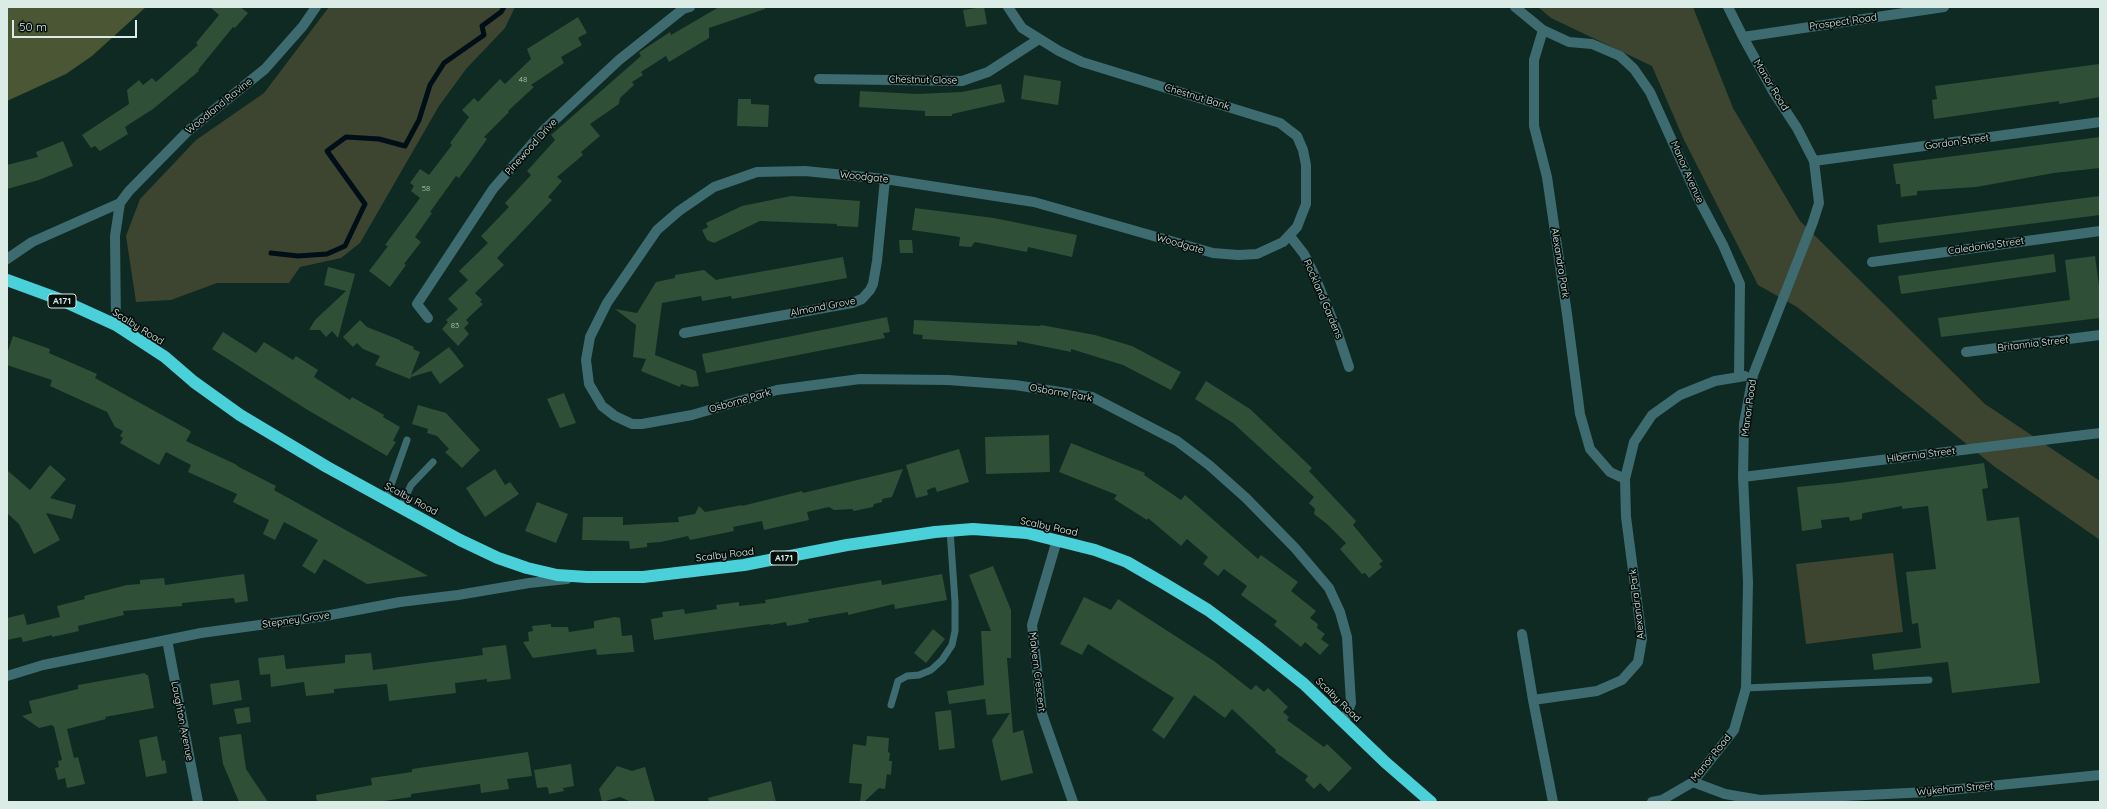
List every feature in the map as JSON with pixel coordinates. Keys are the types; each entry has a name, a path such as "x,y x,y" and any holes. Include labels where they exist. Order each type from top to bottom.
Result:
{"highway":[{"name":"Scalby Road","path":"7,280 59,299 116,325 165,357 194,382 240,415 326,467 498,558 557,575 587,577 643,577 744,565 847,546 950,530 1000,530 1027,533 1095,550 1127,562 1208,610 1304,684 1386,762 1431,802"}],"street":[{"name":"Woodland Ravine","path":"116,325 115,236 120,203 129,190 188,131 265,69 303,26 316,7"},
{"name":"Pinewood Drive","path":"428,318 417,304 493,189 544,130 619,60 683,9 690,7"},
{"name":"Chestnut Bank","path":"1008,7 1022,28 1082,62 1280,123 1297,136 1303,150 1307,185 1302,216 1297,228 1290,236"},
{"path":"1515,7 1543,30"},
{"name":"Manor Road","path":"1652,802 1662,800 1693,782 1734,730 1746,688 1748,582 1743,477 1744,424 1753,375 1788,289 1819,203 1814,161 1797,128 1774,93 1728,7"},
{"name":"Prospect Road","path":"1743,37 1944,7"},
{"name":"Manor Avenue","path":"1543,30 1569,42 1592,44 1620,56 1634,69 1650,92 1696,196 1723,245 1740,284 1739,377"},
{"name":"Alexandra Park","path":"1543,30 1534,60 1534,126 1547,177 1568,314 1580,414 1590,449 1610,472 1625,479"},
{"name":"Chestnut Close","path":"819,79 962,81 988,72 1039,39"},
{"name":"Gordon Street","path":"1814,161 2100,122"},
{"name":"Woodgate","path":"615,416 602,406 590,384 586,371 587,348 590,337 607,303 657,230 679,211 714,187 757,172 805,170 885,179 1034,202 1213,253 1238,255 1257,254 1275,247 1290,236"},
{"name":"Almond Grove","path":"684,333 852,303 862,299 870,290 874,276 885,179"},
{"name":"Woodland Ravine","path":"7,259 32,242 120,203"},
{"name":"Caledonia Street","path":"1872,262 2100,231"},
{"name":"Rockland Gardens","path":"1290,236 1304,254 1313,272 1337,331 1349,367"},
{"name":"Britannia Street","path":"1966,352 2100,335"},
{"name":"Alexandra Park","path":"1533,700 1597,691 1622,680 1638,662 1642,639 1626,517 1625,479 1634,442 1652,415 1680,395 1715,381 1753,375"},
{"name":"Osborne Park","path":"615,416 632,424 654,423 692,415 777,390 860,379 948,380 1015,385 1092,397 1177,441 1209,465 1246,498 1295,548 1329,588 1340,612 1347,637 1351,703 1344,722"},
{"name":"Hibernia Street","path":"1743,477 2100,433"},
{"name":"Malvern Crescent","path":"1057,540 1032,625 1042,714 1073,802"},
{"name":"Stepney Grove","path":"7,676 43,665 201,633 325,616 400,602 458,596 529,583 587,577"},
{"path":"1522,634 1553,802"},
{"name":"Laughton Avenue","path":"167,640 198,802"},
{"name":"Wykeham Street","path":"1693,782 1725,794 1760,800 1929,792 2100,775"}],"lane":[{"path":"386,499 408,440"},
{"path":"401,507 411,486 433,462"},
{"path":"891,705 898,681 906,676 919,675 931,670 942,660 952,645 955,631 955,602 950,530"},
{"path":"1746,688 1929,680"}],"green space":[{"path":"7,7 146,7 92,56 66,74 7,101"},
{"path":"329,7 515,7 505,28 466,69 439,106 360,243 341,258 300,267 289,283 217,283 171,300 136,302 126,236 140,199 196,140 264,93"},
{"path":"1538,7 1693,7 1733,108 1800,221 1985,404 2100,481 2100,540 1995,467 1797,307 1758,285 1684,140 1652,66 1551,18"},
{"path":"1893,553 1903,632 1806,644 1796,564"}],"building":[{"path":"210,7 240,7 248,13 235,28 233,27 198,70 199,71 153,109 125,127 128,134 100,151 95,146 91,148 82,135 129,104 127,90 139,80 143,85 152,78 156,82 198,45 196,43 219,15"},
{"path":"719,7 765,7 765,9 709,28 709,38 669,62 666,56 641,72 643,75 632,82 634,85 620,98 619,104 590,124 600,136 581,152 583,155 557,177 562,181 548,197 552,200 497,258 504,265 475,293 482,300 480,302 483,304 466,320 469,323 464,328 469,334 458,346 442,329 448,322 446,320 458,309 448,299 468,280 459,271 488,243 481,236 509,207 505,203 531,175 527,171 555,140 551,135 641,56 639,53 641,51 670,32 671,35"},
{"path":"984,7 987,24 966,27 963,10"},
{"path":"578,17 587,33 578,38 582,45 561,57 564,63 531,85 534,87 508,111 509,112 484,137 487,139 470,163 459,178 456,176 430,212 432,213 415,237 421,242 404,264 406,265 390,287 369,271 388,246 385,245 420,198 411,191 414,186 410,183 420,169 429,175 452,145 450,143 469,117 462,110 474,98 478,102 500,79 505,84 531,59 527,49"},
{"path":"2099,64 2100,97 2059,104 2059,101 1934,119 1932,100 1937,99 1935,86"},
{"path":"1024,75 1061,81 1058,105 1021,99"},
{"path":"1001,84 1005,102 952,114 952,116 925,116 925,111 859,107 860,91 917,94 962,92"},
{"path":"738,99 751,99 751,104 769,105 768,127 737,126"},
{"path":"2100,137 2100,168 2054,173 1976,187 1917,191 1917,195 1901,197 1900,184 1896,184 1893,164"},
{"path":"63,141 73,166 39,180 7,189 7,165 38,157 36,152"},
{"path":"791,196 860,201 858,227 837,226 837,224 760,221 714,243 707,240 702,230 708,227 706,223 742,206"},
{"path":"2100,196 2100,215 1879,243 1877,225"},
{"path":"915,208 994,218 1077,235 1072,257 1028,247 1027,252 975,242 971,247 959,246 960,237 912,230"},
{"path":"899,240 912,240 913,253 900,253"},
{"path":"2054,254 2056,272 1901,294 1898,276"},
{"path":"2095,256 2100,293 2100,318 1941,337 1938,318 2070,300 2065,260"},
{"path":"843,257 847,278 732,299 731,296 702,301 701,296 662,303 655,355 696,371 699,386 691,387 681,384 680,387 641,371 646,359 633,357 636,325 615,309 637,313 656,282 675,278 675,275 704,270 716,280"},
{"path":"328,267 355,274 338,338 332,331 326,337 320,330 309,330 315,320 346,291 324,285"},
{"path":"887,317 890,332 883,333 885,338 706,373 702,354"},
{"path":"360,320 367,327 400,340 414,347 413,349 420,352 411,375 449,347 464,366 440,384 431,371 411,377 410,379 375,365 380,356 363,349 357,343 353,347 343,337"},
{"path":"914,320 1041,325 1095,335 1132,346 1181,372 1171,390 1123,365 1071,349 1071,352 1017,341 1017,345 922,339 923,335 913,334"},
{"path":"223,332 256,353 264,342 293,360 296,356 318,370 314,377 350,400 352,397 384,415 383,417 400,427 393,441 396,442 387,456 306,409 212,349"},
{"path":"13,336 50,349 49,353 97,374 95,378 189,430 191,432 186,441 237,465 276,486 274,490 428,576 367,584 324,559 315,574 302,566 318,540 284,522 275,540 263,534 269,520 233,502 237,494 188,472 191,465 166,452 159,465 120,443 123,438 120,436 123,431 115,427 107,412 50,386 52,380 7,365 7,354"},
{"path":"1206,381 1250,409 1312,468 1309,471 1356,521 1353,525 1383,561 1379,564 1382,567 1369,578 1365,573 1362,574 1340,549 1346,543 1327,524 1314,514 1315,509 1309,503 1314,497 1233,423 1195,399"},
{"path":"564,393 576,423 560,428 547,399"},
{"path":"418,405 446,413 480,450 462,468 445,452 449,449 437,436 427,433 428,429 412,424"},
{"path":"1049,435 1050,472 986,474 985,437"},
{"path":"1071,443 1145,473 1144,475 1181,500 1185,495 1258,559 1261,555 1298,582 1291,591 1316,611 1310,618 1318,624 1317,628 1325,634 1321,639 1329,645 1320,655 1305,642 1301,647 1274,625 1277,621 1241,595 1247,586 1224,569 1218,576 1203,564 1208,557 1187,539 1181,546 1148,518 1147,520 1114,499 1117,495 1059,472"},
{"path":"959,449 969,482 937,492 935,487 927,490 928,495 916,498 906,465"},
{"path":"1984,463 1988,488 1982,489 1987,521 2019,517 2040,683 1952,693 1948,662 1874,670 1872,654 1921,648 1918,623 1912,624 1906,572 1936,569 1928,506 1902,509 1902,506 1864,513 1862,514 1862,519 1850,521 1849,517 1821,520 1822,528 1802,531 1797,487 1839,483"},
{"path":"50,465 66,479 50,498 76,505 72,519 46,513 60,540 34,554 19,524 7,513 7,470 30,490"},
{"path":"495,469 505,485 510,482 519,494 485,517 466,488"},
{"path":"903,469 892,497 882,499 882,502 874,504 873,507 854,511 852,509 834,510 829,507 807,512 809,520 764,530 762,521 733,527 734,531 690,540 688,536 661,542 647,543 647,547 630,549 629,541 582,540 583,517 623,517 623,525 679,522 678,517 695,514 699,506 705,512 742,506"},
{"path":"537,502 568,514 556,543 525,531"},
{"path":"993,566 1011,610 1011,658 1007,658 1013,733 1023,730 1033,773 1001,781 992,740 1010,713 987,715 985,699 949,704 947,691 984,685 981,631 991,631 969,575"},
{"path":"244,574 248,601 235,603 234,598 182,603 182,606 123,611 124,615 78,626 79,631 52,637 52,635 23,642 21,637 7,640 7,618 24,614 27,625 60,617 57,606 85,599 84,596 127,585 140,584 140,580 164,578 165,585"},
{"path":"942,574 947,600 895,609 894,604 848,615 848,612 808,619 809,622 787,626 786,622 654,640 651,619 663,617 662,612 684,609 685,614 717,609 716,605 739,602 739,606 766,603 765,600 881,580 882,585"},
{"path":"1084,597 1111,610 1118,599 1214,661 1251,690 1256,685 1264,692 1268,688 1288,707 1283,712 1289,717 1287,720 1324,747 1327,744 1352,768 1329,792 1320,783 1314,789 1305,780 1308,776 1275,752 1276,750 1232,709 1225,718 1194,695 1164,739 1152,730 1174,698 1088,644 1082,655 1060,644"},
{"path":"615,617 620,618 622,636 632,635 634,652 597,655 596,649 533,658 523,642 529,641 528,632 533,631 532,626 551,624 551,627 568,627 569,632 594,628 594,621"},
{"path":"933,629 945,639 926,663 914,653"},
{"path":"506,645 511,679 487,682 487,679 455,683 456,693 389,701 387,684 334,689 334,693 306,696 304,682 271,687 270,674 260,675 258,658 284,655 286,669 345,663 345,655 371,653 373,670 483,655 482,648"},
{"path":"145,673 148,675 154,708 105,717 106,719 67,729 74,758 78,757 85,784 67,788 65,778 58,780 55,768 59,767 58,761 62,760 54,727 52,725 39,728 22,716 32,713 29,701 78,689 78,685"},
{"path":"239,680 242,700 213,705 210,684"},
{"path":"249,707 251,722 237,724 234,709"},
{"path":"951,710 955,748 939,750 935,712"},
{"path":"241,734 246,769 268,802 239,802 223,764 219,737"},
{"path":"157,736 162,761 165,760 167,773 146,777 139,740"},
{"path":"867,736 889,738 889,761 892,761 891,775 887,774 885,789 879,788 864,802 860,802 862,784 849,783 853,744 866,746"},
{"path":"528,752 532,776 507,779 509,789 481,793 480,784 411,794 411,797 377,802 317,802 316,795 372,785 371,778 412,772 412,769"},
{"path":"571,764 574,786 563,788 564,791 549,794 548,788 546,787 537,788 534,770"},
{"path":"617,766 632,771 645,767 655,802 631,802 620,797 602,802 599,789"},
{"path":"771,781 776,802 709,802 708,798"}],"waterway":[{"path":"271,253 298,256 327,254 345,246 365,204 327,151 346,137 379,139 405,146 419,120 430,85 444,63 484,35 482,26 501,12 504,7"}]}
